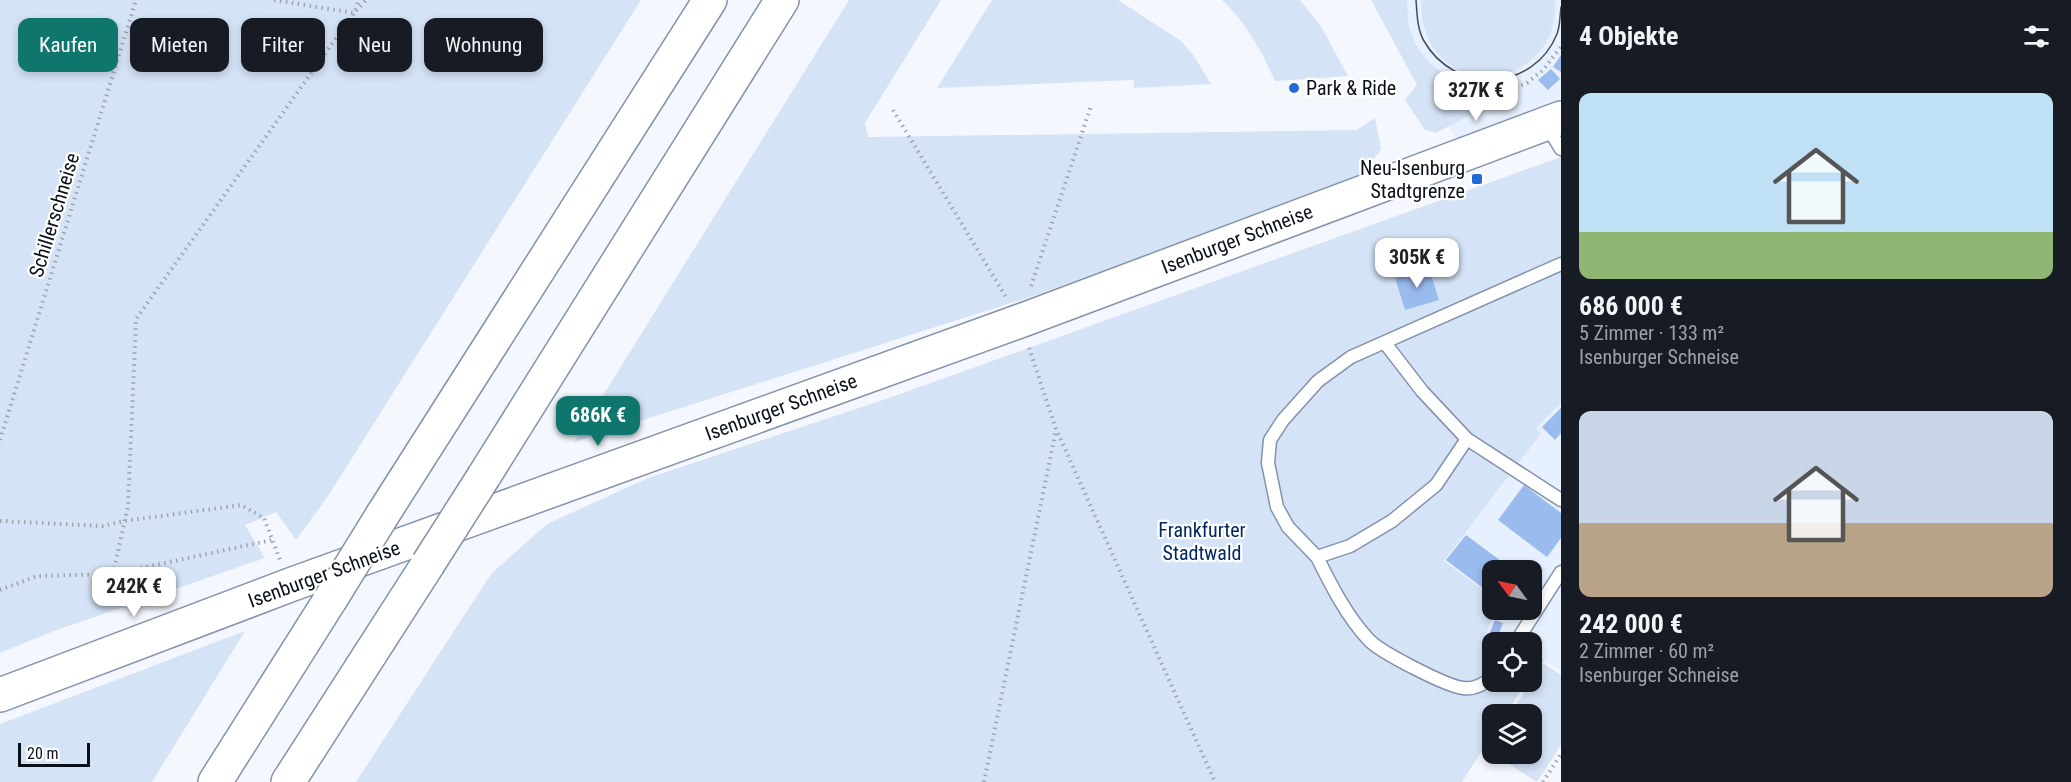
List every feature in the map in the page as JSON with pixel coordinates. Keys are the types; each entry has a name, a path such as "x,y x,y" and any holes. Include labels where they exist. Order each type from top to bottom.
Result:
{"main road":[{"path":"215,782 710,0"},
{"path":"288,782 484,476 782,0"},
{"name":"Isenburger Schneise","path":"0,695 290,585 1556,130"}],"lane":[{"path":"1482,684 1465,689 1431,677 1370,641 1349,614 1317,557 1288,527 1277,507 1268,463 1270,440 1283,420 1318,381 1351,357 1561,264"},
{"path":"1385,342 1422,391 1467,438 1561,500"},
{"path":"1317,557 1350,546 1392,521 1436,485 1467,438"},
{"path":"1522,632 1561,572"}],"path":[{"name":"Schillerschneise","path":"0,440 136,0"},
{"path":"274,0 354,13"},
{"path":"354,13 360,0"},
{"path":"113,574 128,506 136,319 354,13 366,0"},
{"path":"1506,110 1512,91 1544,70 1561,47"},
{"path":"1020,321 1090,106"},
{"path":"893,110 1020,321 1056,429 1215,782"},
{"path":"984,782 1056,429"},
{"path":"0,521 102,526 241,505 264,518 272,540 113,574 37,576 0,590"},
{"path":"1543,782 1561,754"}],"shaded area":[{"path":"1382,0 1561,0 1561,95 1558,101 1457,140 1410,57"},
{"path":"1561,403 1561,671 1544,660 1542,663 1542,632 1487,632 1492,620 1542,620 1542,560 1482,560 1482,590 1444,561 1541,435 1536,428"}],"green space":[{"path":"0,0 641,0 328,496 296,540 276,512 245,525 265,558 54,631 0,653"},
{"path":"849,0 941,0 865,123 868,137 1357,130 1375,118 1381,148 1355,179 1030,297 574,442"},
{"path":"992,0 1118,0 1181,41 1194,56 1211,84 1134,88 1134,80 937,88"},
{"path":"1222,0 1300,0 1322,28 1348,76 1275,81 1259,48 1246,28"},
{"path":"1371,0 1407,0 1410,29 1421,53 1439,71 1462,83 1488,89 1498,100 1436,133 1425,130 1405,100 1417,85"},
{"path":"1421,0 1555,0 1552,29 1540,51 1521,67 1499,75 1475,75 1453,67 1435,50 1423,23"},
{"name":"Frankfurter Stadtwald","path":"1561,157 1561,403 1536,428 1541,434 1444,561 1482,590 1482,620 1492,620 1487,632 1482,632 1482,692 1520,692 1512,704 1482,704 1482,751 1462,782 356,782 491,574 547,524 648,478 886,399"},
{"path":"245,631 152,782 0,782 0,724"},
{"path":"1543,663 1561,675 1561,745 1537,782 1509,764 1542,764 1542,704 1516,704 1524,692 1542,692"}],"building":[{"path":"1561,55 1561,72 1553,67"},
{"path":"1551,69 1560,79 1548,90 1538,80"},
{"path":"1429,268 1439,300 1405,310 1395,278"},
{"path":"1561,408 1561,433 1555,440 1542,427"},
{"path":"1524,485 1561,513 1561,538 1547,557 1498,520"},
{"path":"1466,535 1500,560 1482,560 1482,587 1446,560"},
{"path":"1495,620 1503,623 1499,632 1490,632"}],"tram line":[{"path":"1416,0 1420,31 1424,41 1437,58 1454,71 1473,78 1493,80 1512,76 1530,67 1546,53 1557,34 1561,7"}],"place":[{"name":"Park & Ride","path":"1294,88"},
{"name":"Neu-Isenburg Stadtgrenze","path":"1477,179"}]}
